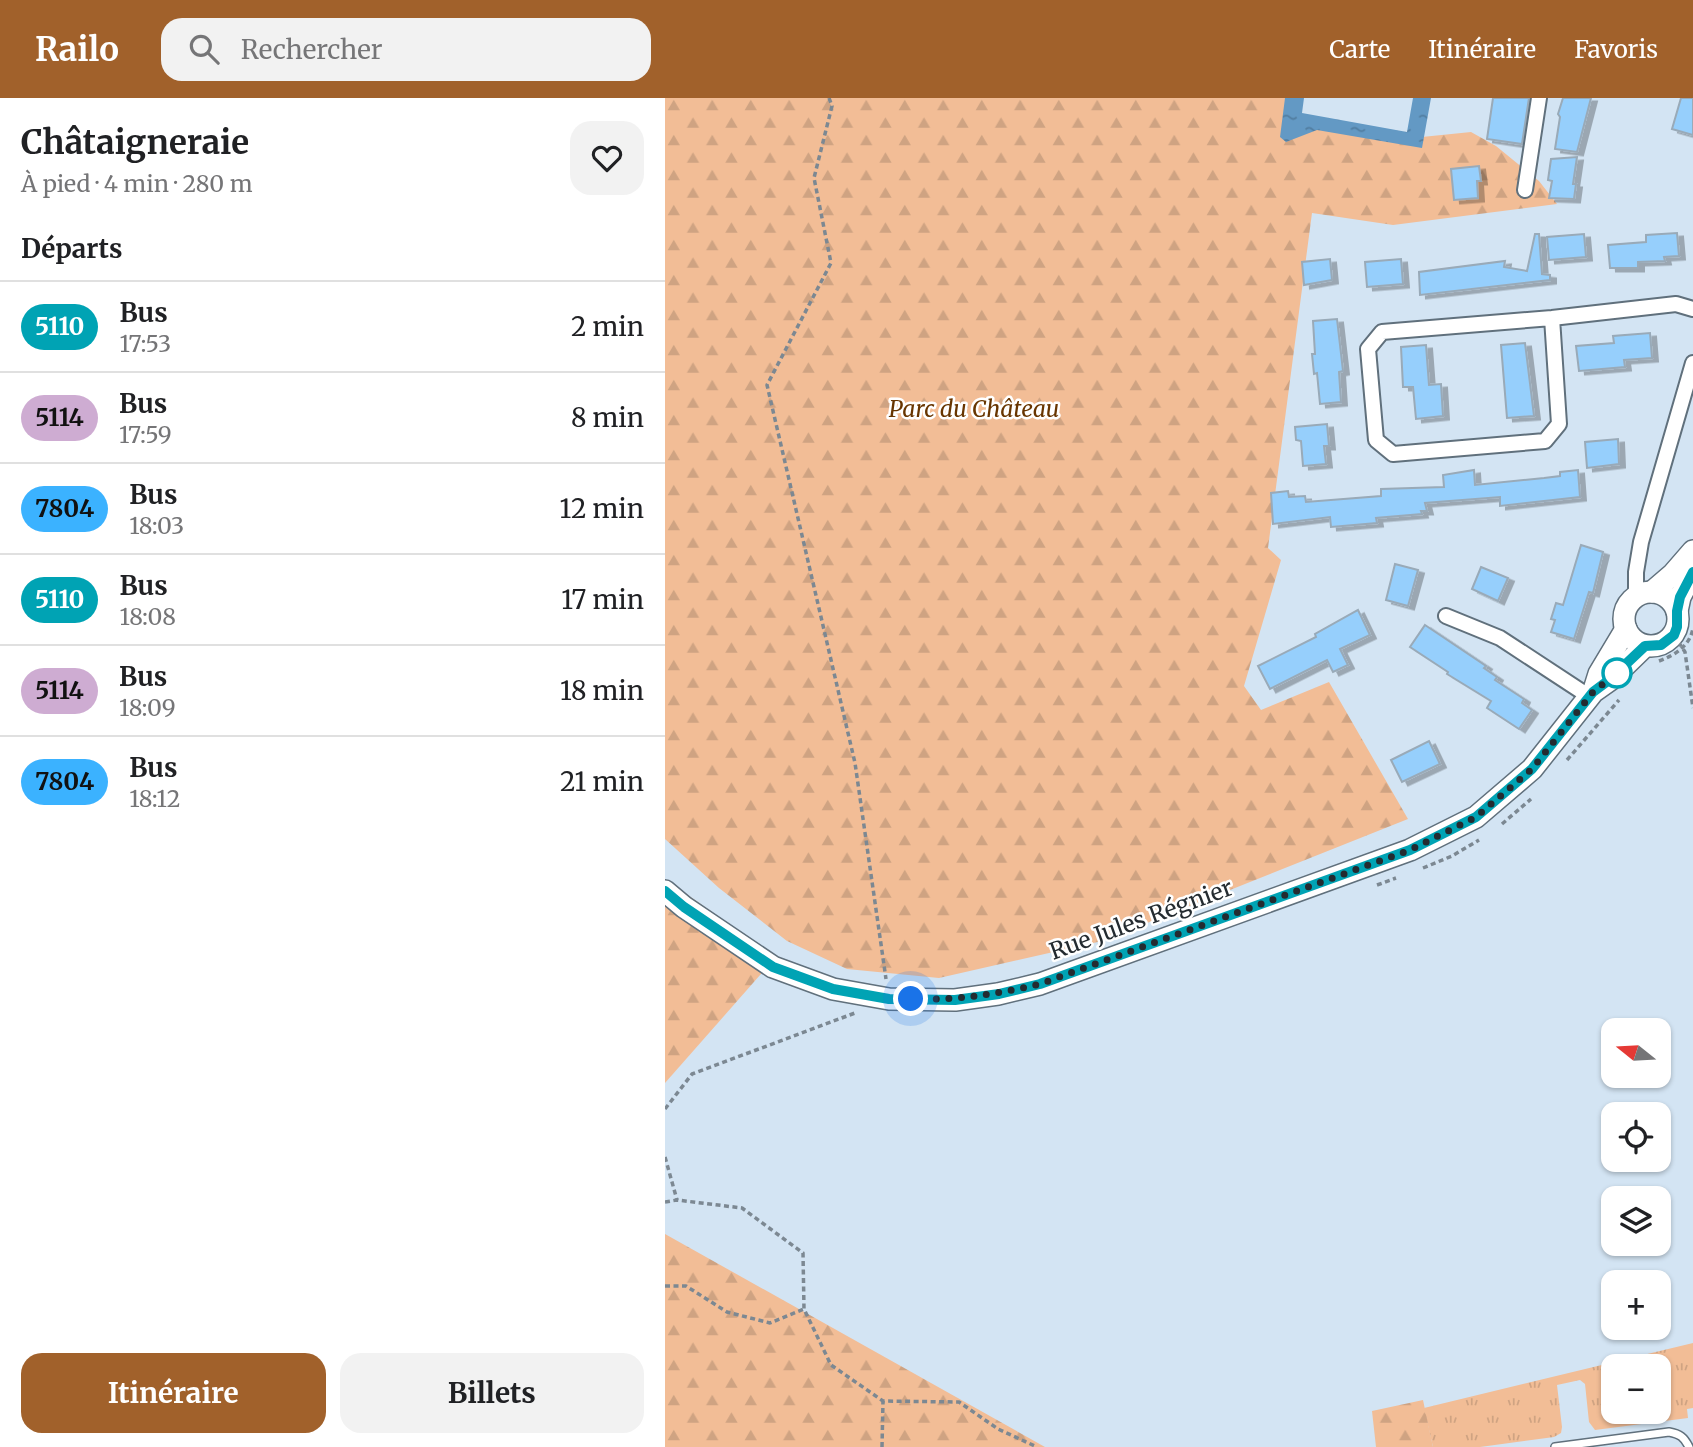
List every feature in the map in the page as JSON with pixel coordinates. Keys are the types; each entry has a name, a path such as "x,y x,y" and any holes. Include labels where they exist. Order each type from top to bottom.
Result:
{"street":[{"path":"1525,190 1539,98"},
{"path":"1552,318 1559,424 1545,441 1393,454 1376,440 1368,349 1382,332 1552,318 1676,304 1693,309"},
{"path":"1644,594 1636,572 1641,542 1693,363"},
{"path":"1591,694 1599,674 1626,629 1626,611 1644,594 1673,574 1693,551"},
{"path":"1591,694 1661,645 1683,637 1677,611 1680,597 1693,572"},
{"path":"1644,594 1668,597 1677,611"},
{"path":"1446,616 1500,638 1591,694"},
{"path":"1626,629 1648,654"},
{"name":"Rue Jules Régnier","path":"665,891 684,907 773,967 833,989 889,999 955,1000 999,994 1040,984 1410,850 1476,817 1532,769 1591,694"}],"lane":[{"path":"1555,1447 1669,1432 1679,1434 1689,1447"}],"path":[{"path":"829,98 832,106 814,178 831,263 767,385 855,763 889,999"},
{"path":"1648,654 1670,657 1683,637"},
{"path":"1683,637 1693,708"},
{"path":"1567,760 1620,699"},
{"path":"1497,827 1531,799"},
{"path":"1417,870 1452,856 1489,834"},
{"path":"1367,889 1405,875"},
{"path":"665,1109 692,1074 859,1012 849,1009"},
{"path":"665,1157 677,1200"},
{"path":"665,1202 677,1200 742,1208 803,1252 804,1309 831,1365 883,1401 959,1402 998,1429 1037,1447"},
{"path":"665,1286 686,1286 727,1312 770,1323 804,1309"},
{"path":"882,1447 883,1401"}],"green space":[{"name":"Parc du Château","path":"665,98 1288,98 1287,114 1412,138 1471,132 1496,146 1539,181 1557,204 1393,225 1312,213 1268,548 1281,560 1244,686 1261,710 1329,682 1408,819 1102,941 939,978 847,969 787,941 719,888 665,839"},
{"path":"665,879 776,957 665,1083"},
{"path":"665,1234 1045,1447 665,1447"},
{"path":"1693,1343 1693,1408 1687,1409 1688,1418 1671,1420 1671,1354 1647,1354"},
{"path":"1601,1365 1601,1424 1642,1424 1595,1430 1589,1422 1585,1384 1580,1380 1557,1385 1562,1427 1561,1433 1554,1437 1480,1447 1433,1447 1424,1408"},
{"path":"1423,1400 1433,1447 1376,1447 1372,1411"}],"water":[{"path":"1285,98 1304,98 1302,113 1407,132 1413,98 1431,98 1422,148 1317,130 1286,142 1280,137"}],"building":[{"path":"1493,98 1529,98 1522,144 1487,139"},
{"path":"1563,98 1591,98 1577,152 1555,149 1560,117 1558,114"},
{"path":"1681,98 1693,98 1693,135 1672,129"},
{"path":"1577,157 1574,199 1549,198 1552,181 1548,180 1551,159"},
{"path":"1479,166 1481,181 1477,181 1478,198 1454,200 1451,169"},
{"path":"1677,233 1679,256 1664,257 1665,261 1638,262 1638,268 1610,268 1608,245 1646,242 1646,235"},
{"path":"1535,234 1539,234 1542,274 1550,275 1550,280 1420,295 1419,272 1505,261 1504,267 1527,271"},
{"path":"1584,234 1586,257 1549,260 1547,237"},
{"path":"1330,259 1332,280 1304,285 1302,262"},
{"path":"1401,259 1403,284 1367,287 1365,262"},
{"path":"1337,319 1343,371 1339,372 1341,402 1320,404 1312,354 1315,354 1313,321"},
{"path":"1650,333 1652,358 1624,360 1625,367 1579,371 1576,346 1614,343 1613,336"},
{"path":"1525,343 1534,416 1507,418 1501,345"},
{"path":"1426,345 1429,385 1441,384 1443,416 1416,419 1413,387 1403,387 1401,347"},
{"path":"1327,424 1329,446 1324,446 1326,464 1303,466 1301,441 1296,440 1295,427"},
{"path":"1618,439 1619,464 1587,468 1585,442"},
{"path":"1474,470 1475,485 1560,476 1560,472 1578,470 1580,497 1500,506 1500,497 1425,503 1427,511 1421,511 1422,514 1376,518 1377,523 1331,527 1330,517 1273,524 1271,493 1288,491 1289,497 1305,496 1306,502 1381,496 1381,489 1444,487 1443,475"},
{"path":"1581,545 1603,552 1593,593 1589,592 1574,639 1551,632 1555,620 1551,619 1556,603 1563,605"},
{"path":"1395,564 1418,570 1408,606 1386,600"},
{"path":"1481,567 1508,578 1498,601 1472,589"},
{"path":"1358,610 1370,635 1340,649 1348,665 1333,672 1327,660 1270,689 1258,666 1316,637 1315,634"},
{"path":"1425,625 1486,666 1484,668 1497,677 1495,680 1524,699 1522,703 1532,710 1519,729 1487,708 1491,701 1410,647"},
{"path":"1429,741 1440,764 1402,782 1391,760"}],"bus line":[{"name":"5110","path":"665,891 684,907 773,967 833,989 889,999 955,1000 999,994 1040,984 1410,850 1476,817 1532,769 1593,692 1645,646 1661,645 1674,635 1680,597 1693,572"}],"route":[{"path":"911,999 955,1000 999,994 1040,984 1410,850 1476,817 1495,801 1532,769 1593,692 1617,673"}]}
